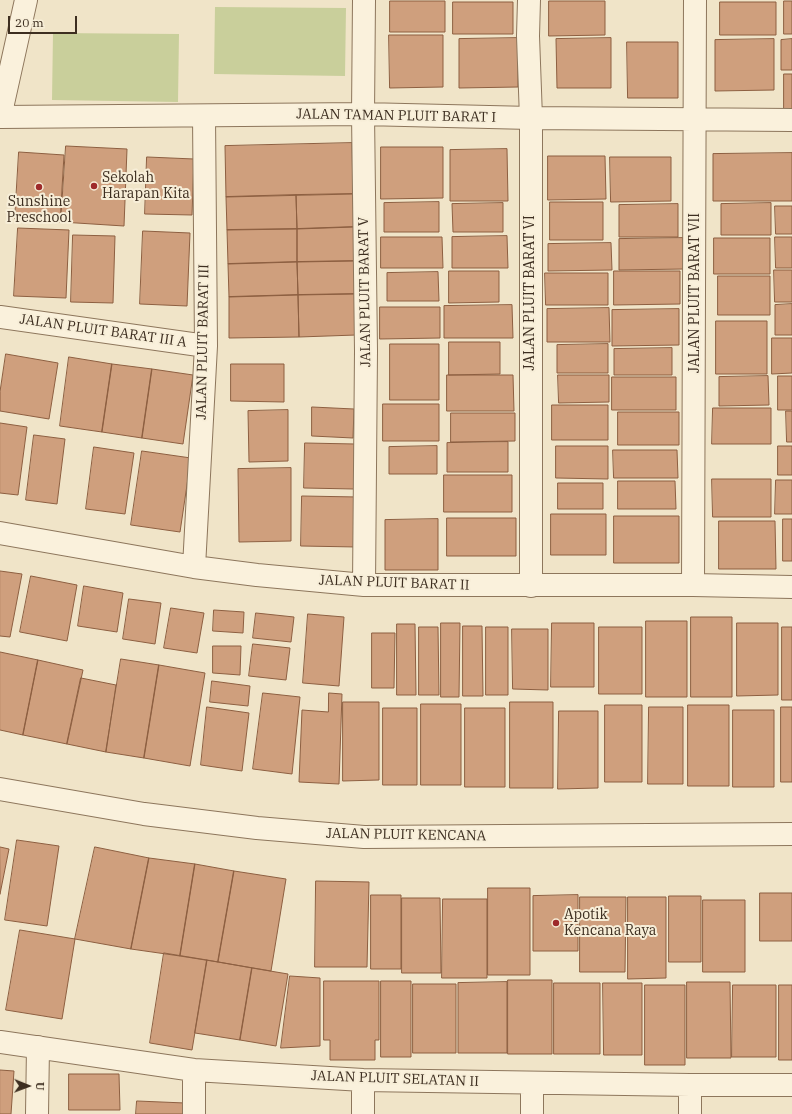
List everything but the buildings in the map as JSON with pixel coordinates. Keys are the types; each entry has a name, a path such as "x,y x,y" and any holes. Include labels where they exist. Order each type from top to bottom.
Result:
{"street":[{"path":"0,117 26,0"},
{"name":"JALAN PLUIT BARAT V","path":"364,0 362,114 366,351 364,584"},
{"name":"JALAN PLUIT BARAT VI","path":"528,0 530,118 531,586"},
{"name":"JALAN PLUIT BARAT VII","path":"693,585 696,120 695,0"},
{"name":"JALAN TAMAN PLUIT BARAT I","path":"0,117 362,114 530,118 792,120"},
{"name":"JALAN PLUIT BARAT III","path":"194,567 206,346 204,116"},
{"name":"JALAN PLUIT BARAT III A","path":"0,316 206,346"},
{"name":"JALAN PLUIT BARAT II","path":"0,533 194,567 257,575 364,584 531,586 693,585 792,587"},
{"name":"JALAN PLUIT KENCANA","path":"0,789 144,814 257,828 364,837 792,834"},
{"name":"JALAN PLUIT SELATAN II","path":"0,1042 194,1070 363,1080 792,1085"},
{"path":"37,1114 38,1047"},
{"path":"194,1070 194,1114"},
{"path":"363,1080 363,1114"},
{"path":"532,1083 532,1114"},
{"path":"690,1085 690,1114"}],"green space":[{"path":"215,7 346,8 345,76 214,74"},
{"path":"53,33 179,34 178,102 52,100"}],"place":[{"name":"Sekolah Harapan Kita","path":"94,186"},
{"name":"Sunshine Preschool","path":"39,187"},
{"name":"Apotik Kencana Raya","path":"556,923"}]}
